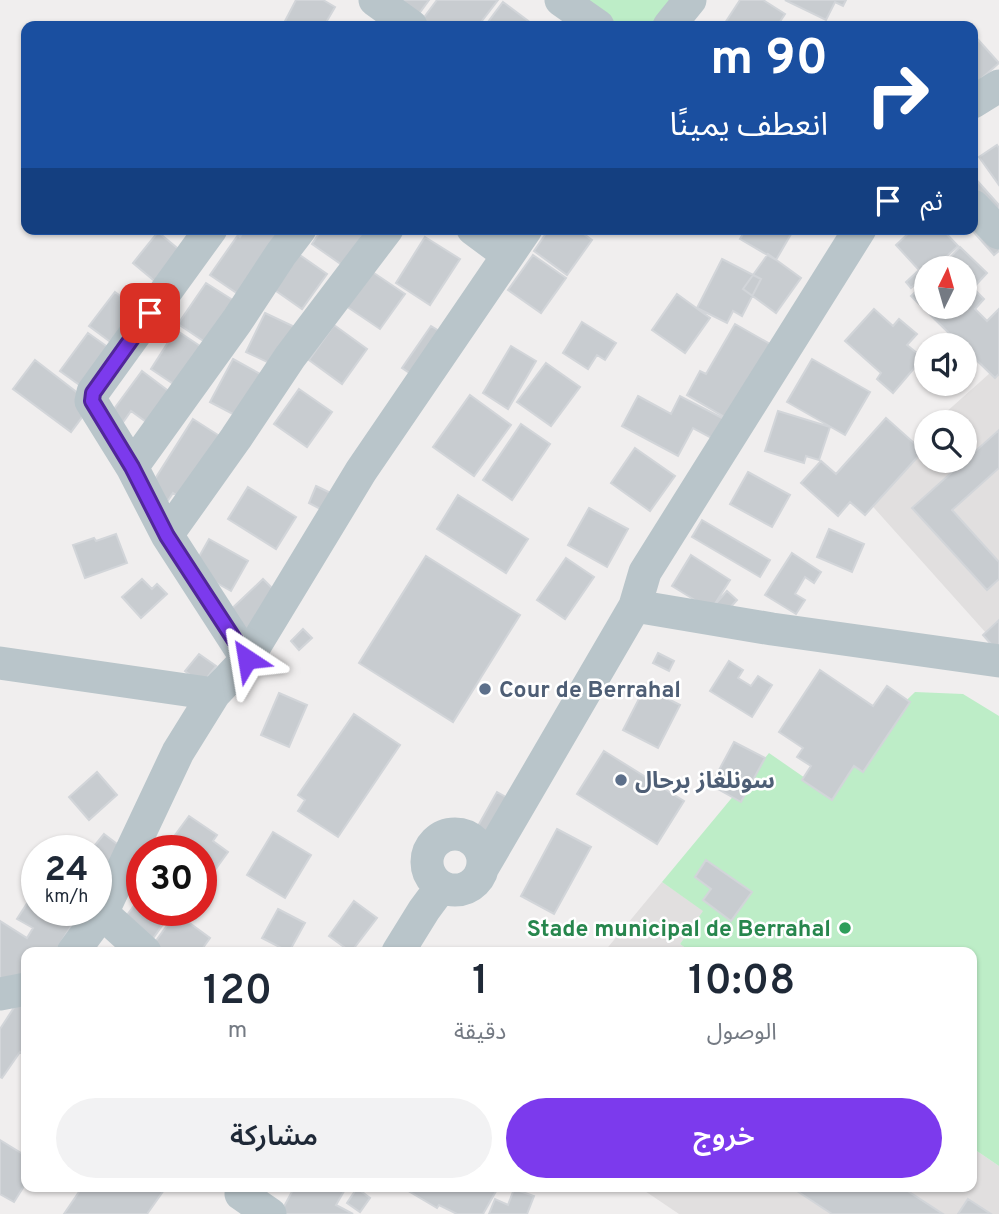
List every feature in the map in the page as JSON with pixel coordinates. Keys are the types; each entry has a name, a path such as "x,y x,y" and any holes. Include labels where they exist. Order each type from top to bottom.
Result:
{"street":[{"path":"375,0 404,21"},
{"path":"562,0 591,21"},
{"path":"673,21 690,0"},
{"path":"978,99 999,86"},
{"path":"978,211 999,233"},
{"path":"207,235 93,393 92,401 132,467 167,536 247,659"},
{"path":"132,467 296,235"},
{"path":"167,536 290,357 382,235"},
{"path":"112,892 178,752 214,694 247,659 361,471 517,242 493,235"},
{"path":"483,867 483,858 475,841 457,833 439,838 427,853 428,872 441,887 450,890 467,887 480,875 635,606 645,572 856,235"},
{"path":"635,606 772,629 999,661"},
{"path":"0,663 214,694"},
{"path":"401,947 441,887"},
{"path":"112,922 139,947"},
{"path":"78,947 93,926"},
{"path":"0,994 21,990"},
{"path":"238,1198 270,1214"}],"shaded area":[{"path":"999,365 999,640 995,643 858,490 914,441 914,473 977,473 977,410 948,410 964,396 977,396 977,385"},
{"path":"662,882 704,911 680,944 684,947 608,947"},
{"path":"977,1151 999,1166 999,1214 679,1214 646,1192 977,1192"}],"green space":[{"path":"573,0 673,0 658,21 604,21"},
{"name":"Stade municipal de Berrahal","path":"915,692 963,694 999,716 999,1166 977,1151 977,947 684,947 680,944 703,911 662,882 769,753 818,787"}],"building":[{"path":"296,0 323,0 335,7 327,21 285,21"},
{"path":"398,0 429,0 418,15"},
{"path":"437,0 498,0 482,21 422,20"},
{"path":"740,0 763,0 785,14 780,21 726,21"},
{"path":"785,0 846,0 843,6 835,2 826,20"},
{"path":"503,2 528,21 489,21"},
{"path":"978,40 999,63 978,82"},
{"path":"997,145 999,148 999,185 979,157"},
{"path":"978,182 999,205 999,251 994,255 976,235"},
{"path":"156,235 162,235 188,257 163,288 133,263"},
{"path":"238,235 285,235 247,300 210,275"},
{"path":"318,235 363,235 345,267 312,244"},
{"path":"545,235 585,235 592,240 567,275 534,251"},
{"path":"742,235 791,235 776,260 740,239"},
{"path":"907,235 948,235 958,246 947,256 914,256 914,265 896,245"},
{"path":"425,237 460,259 430,305 396,283"},
{"path":"960,247 969,256 951,256"},
{"path":"294,251 327,274 302,309 269,286"},
{"path":"768,254 801,278 776,313 743,289"},
{"path":"533,255 566,278 541,313 508,290"},
{"path":"722,259 761,279 742,316 733,311 727,323 697,308"},
{"path":"977,263 987,273 977,284"},
{"path":"371,271 405,294 380,329 346,306"},
{"path":"914,275 914,285 911,288 906,282"},
{"path":"206,283 239,304 211,346 178,324"},
{"path":"115,292 146,315 120,349 89,326"},
{"path":"977,292 984,299 977,307"},
{"path":"677,294 710,318 685,353 652,330"},
{"path":"874,309 893,326 899,319 916,333 907,345 914,351 914,368 893,393 877,379 881,373 845,341"},
{"path":"999,309 999,374 995,378 977,361 977,333 949,333 934,319 977,319 977,311 987,321"},
{"path":"265,313 299,329 280,368 246,352"},
{"path":"582,322 616,343 605,360 597,355 588,369 563,353"},
{"path":"735,324 777,348 735,423 687,395 700,371 706,374"},
{"path":"334,325 367,349 342,384 309,360"},
{"path":"431,326 449,337 420,380 402,368"},
{"path":"176,330 212,354 187,393 151,369"},
{"path":"88,333 116,353 88,391 60,371"},
{"path":"511,346 536,361 508,409 483,393"},
{"path":"233,359 271,380 248,422 210,402"},
{"path":"812,359 870,392 845,435 787,402"},
{"path":"35,360 92,404 71,432 13,389"},
{"path":"546,363 580,387 551,426 517,402"},
{"path":"142,371 179,399 156,429 131,411 112,438 100,428"},
{"path":"299,389 332,412 307,447 274,424"},
{"path":"470,395 511,425 474,476 433,447"},
{"path":"638,396 671,414 680,396 728,421 717,441 693,428 678,456 622,426"},
{"path":"778,411 830,427 819,460 806,456 804,463 765,451"},
{"path":"886,418 914,443 914,461 865,515 850,502 838,516 801,483 821,461 836,474"},
{"path":"193,419 232,444 193,506 173,493 167,502 148,490"},
{"path":"521,424 550,444 512,500 483,480"},
{"path":"999,430 999,468 952,510 999,562 999,579 987,590 912,508 951,473 977,473 977,450"},
{"path":"635,448 675,476 650,511 611,483"},
{"path":"748,472 790,495 772,527 730,504"},
{"path":"316,486 337,496 328,513 309,503"},
{"path":"248,487 296,517 276,549 228,519"},
{"path":"458,495 528,539 506,573 437,529"},
{"path":"589,508 628,529 607,567 568,545"},
{"path":"702,520 770,560 760,577 692,537"},
{"path":"829,529 864,544 852,572 817,557"},
{"path":"116,534 127,563 85,578 73,545"},
{"path":"209,539 248,561 231,591 192,569"},
{"path":"792,553 821,572 814,583 805,577 795,594 805,600 796,614 765,595"},
{"path":"691,555 730,580 711,610 672,586"},
{"path":"426,556 520,615 453,722 359,663"},
{"path":"566,558 594,577 565,619 537,600"},
{"path":"142,579 152,589 157,584 167,594 141,618 122,597"},
{"path":"263,579 281,597 243,634 225,615"},
{"path":"727,591 737,600 719,620 709,611"},
{"path":"999,620 999,653 983,635"},
{"path":"303,629 312,638 299,650 291,641"},
{"path":"658,653 674,661 669,671 653,663"},
{"path":"199,654 216,666 202,684 185,671"},
{"path":"729,661 743,670 738,678 751,686 758,676 772,685 752,717 710,691"},
{"path":"820,670 873,706 887,686 910,702 863,772 854,766 832,800 802,780 811,766 797,757 803,748 779,732"},
{"path":"645,687 680,705 658,748 623,730"},
{"path":"279,693 307,705 289,747 261,735"},
{"path":"354,714 400,745 338,837 298,811 305,800 298,795"},
{"path":"734,742 765,758 741,802 711,785"},
{"path":"604,751 684,801 657,844 577,794"},
{"path":"97,772 117,795 89,820 69,797"},
{"path":"497,792 518,804 495,845 474,833"},
{"path":"189,816 217,835 175,835"},
{"path":"557,829 591,847 554,914 521,896"},
{"path":"273,832 311,855 285,898 247,875"},
{"path":"112,840 121,847 112,858"},
{"path":"217,844 228,852 217,867"},
{"path":"706,860 752,892 731,921 703,900 711,889 695,877"},
{"path":"354,901 377,918 355,947 344,947 329,936"},
{"path":"278,909 305,923 292,947 279,947 262,938"},
{"path":"126,916 126,926 162,926 149,944 121,923"},
{"path":"0,921 27,938 33,928 29,926 71,926 58,947 21,947 21,981 0,979"},
{"path":"167,926 194,926 210,938 204,947 152,947"},
{"path":"17,1003 21,1006 21,1053 2,1078 0,1077 0,1029"},
{"path":"0,1140 21,1153 21,1191 14,1202 0,1194"},
{"path":"79,1192 163,1192 147,1214 64,1214"},
{"path":"292,1192 344,1192 336,1205 353,1214 280,1214"},
{"path":"354,1192 362,1192 370,1198 360,1212 347,1203"},
{"path":"410,1192 496,1192 483,1214 457,1214 439,1205 437,1208"},
{"path":"513,1192 534,1196 527,1214 489,1214 495,1199 508,1205"},
{"path":"799,1192 909,1192 943,1214 832,1214"},
{"path":"968,1199 991,1214 958,1214"}],"place":[{"name":"Cour de Berrahal","path":"485,689"},
{"name":"سونلغاز برحال","path":"621,780"},
{"name":"Stade municipal de Berrahal","path":"845,928"}],"route":[{"path":"150,313 93,393 92,401 132,467 167,536 247,659"}]}
